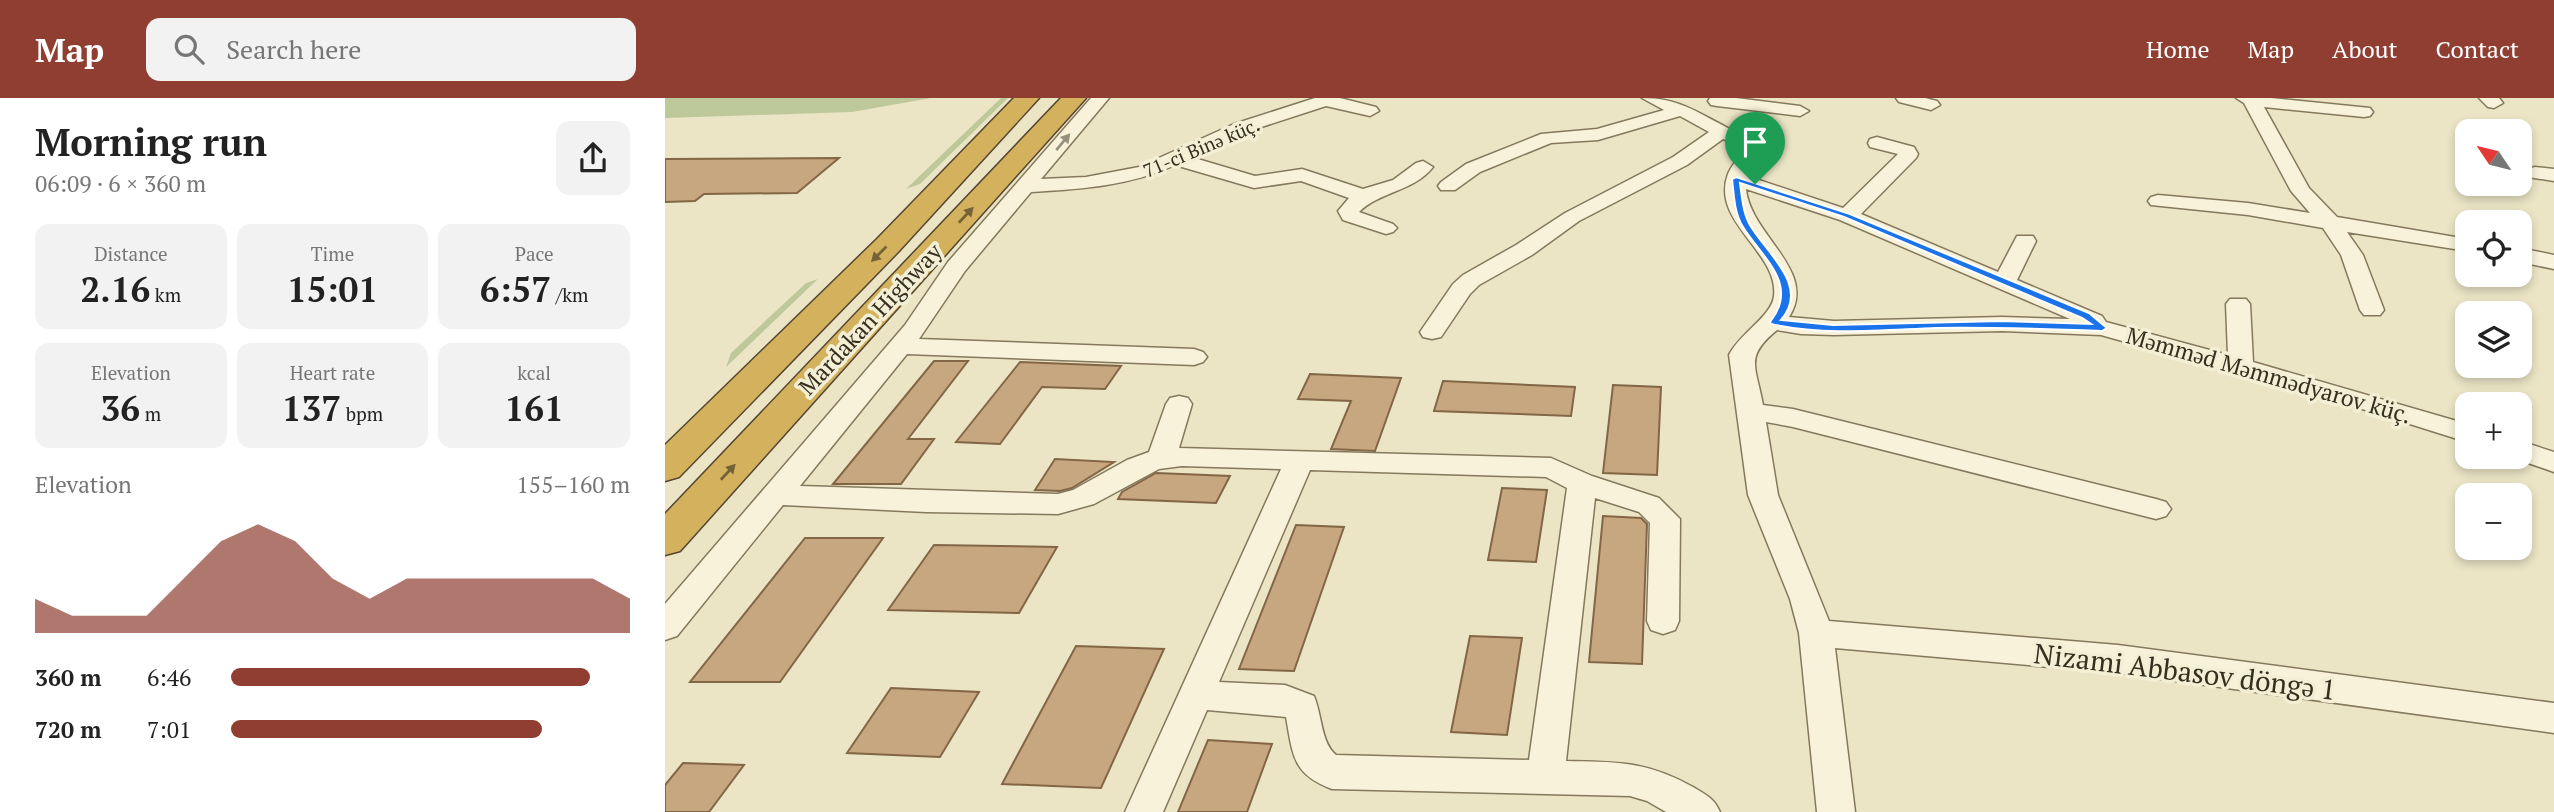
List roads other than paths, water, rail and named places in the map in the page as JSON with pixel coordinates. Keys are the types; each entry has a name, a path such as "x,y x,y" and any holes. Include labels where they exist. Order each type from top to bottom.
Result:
{"highway":[{"name":"Mardakan Highway","path":"665,468 888,246 1027,98"},
{"name":"Mardakan Highway","path":"665,540 1074,98"}],"street":[{"path":"665,627 930,310 956,267 1100,98"},
{"path":"1651,98 1708,112 1756,145 1738,171 1736,179 1741,213 1746,225 1779,269 1786,289 1783,313 1745,346 1742,355 1763,495 1806,598 1816,633 1836,812"},
{"path":"1905,98 1931,105"},
{"path":"2248,98 2280,105 2364,112"},
{"path":"2248,98 2297,185 2330,222 2352,255 2372,310"},
{"path":"1328,100 1370,111"},
{"name":"71-ci Binə küç.","path":"1025,186 1059,186 1111,180 1144,172 1240,128 1328,100"},
{"path":"1448,186 1473,168 1548,138 1598,134 1708,112 1800,111"},
{"path":"1432,332 1461,289 1471,280 1524,250 1572,217 1687,157 1708,112"},
{"path":"1847,216 1909,154 1907,151 1877,143"},
{"path":"1176,159 1254,182 1302,175 1363,196"},
{"path":"1386,228 1350,216 1348,211 1363,196 1400,184 1423,167"},
{"path":"1736,179 1847,216 2085,316 2102,328"},
{"path":"2158,201 2248,209 2455,243"},
{"path":"2004,283 2025,241"},
{"path":"2532,257 2554,262"},
{"path":"2238,304 2241,366"},
{"name":"Məmməd Məmmədyarov küç.","path":"1775,322 1801,327 1833,328 2001,324 2102,328 2455,429"},
{"path":"900,346 1194,357"},
{"path":"1161,459 1179,404"},
{"path":"1749,411 1793,418 2155,509"},
{"path":"2532,454 2554,462"},
{"path":"777,495 926,502 1058,504 1077,501 1093,494 1135,468 1161,459 1182,457 1552,468 1582,483 1649,505 1665,519 1663,621"},
{"path":"1144,812 1299,462"},
{"path":"1545,778 1582,483"},
{"path":"665,557 693,511"},
{"name":"Nizami Abbasov döngə 1","path":"1816,633 2118,659 2554,718"},
{"path":"1195,695 1285,700 1301,707 1306,719 1310,757 1318,767 1332,772 1630,779 1656,786 1701,812"}]}
